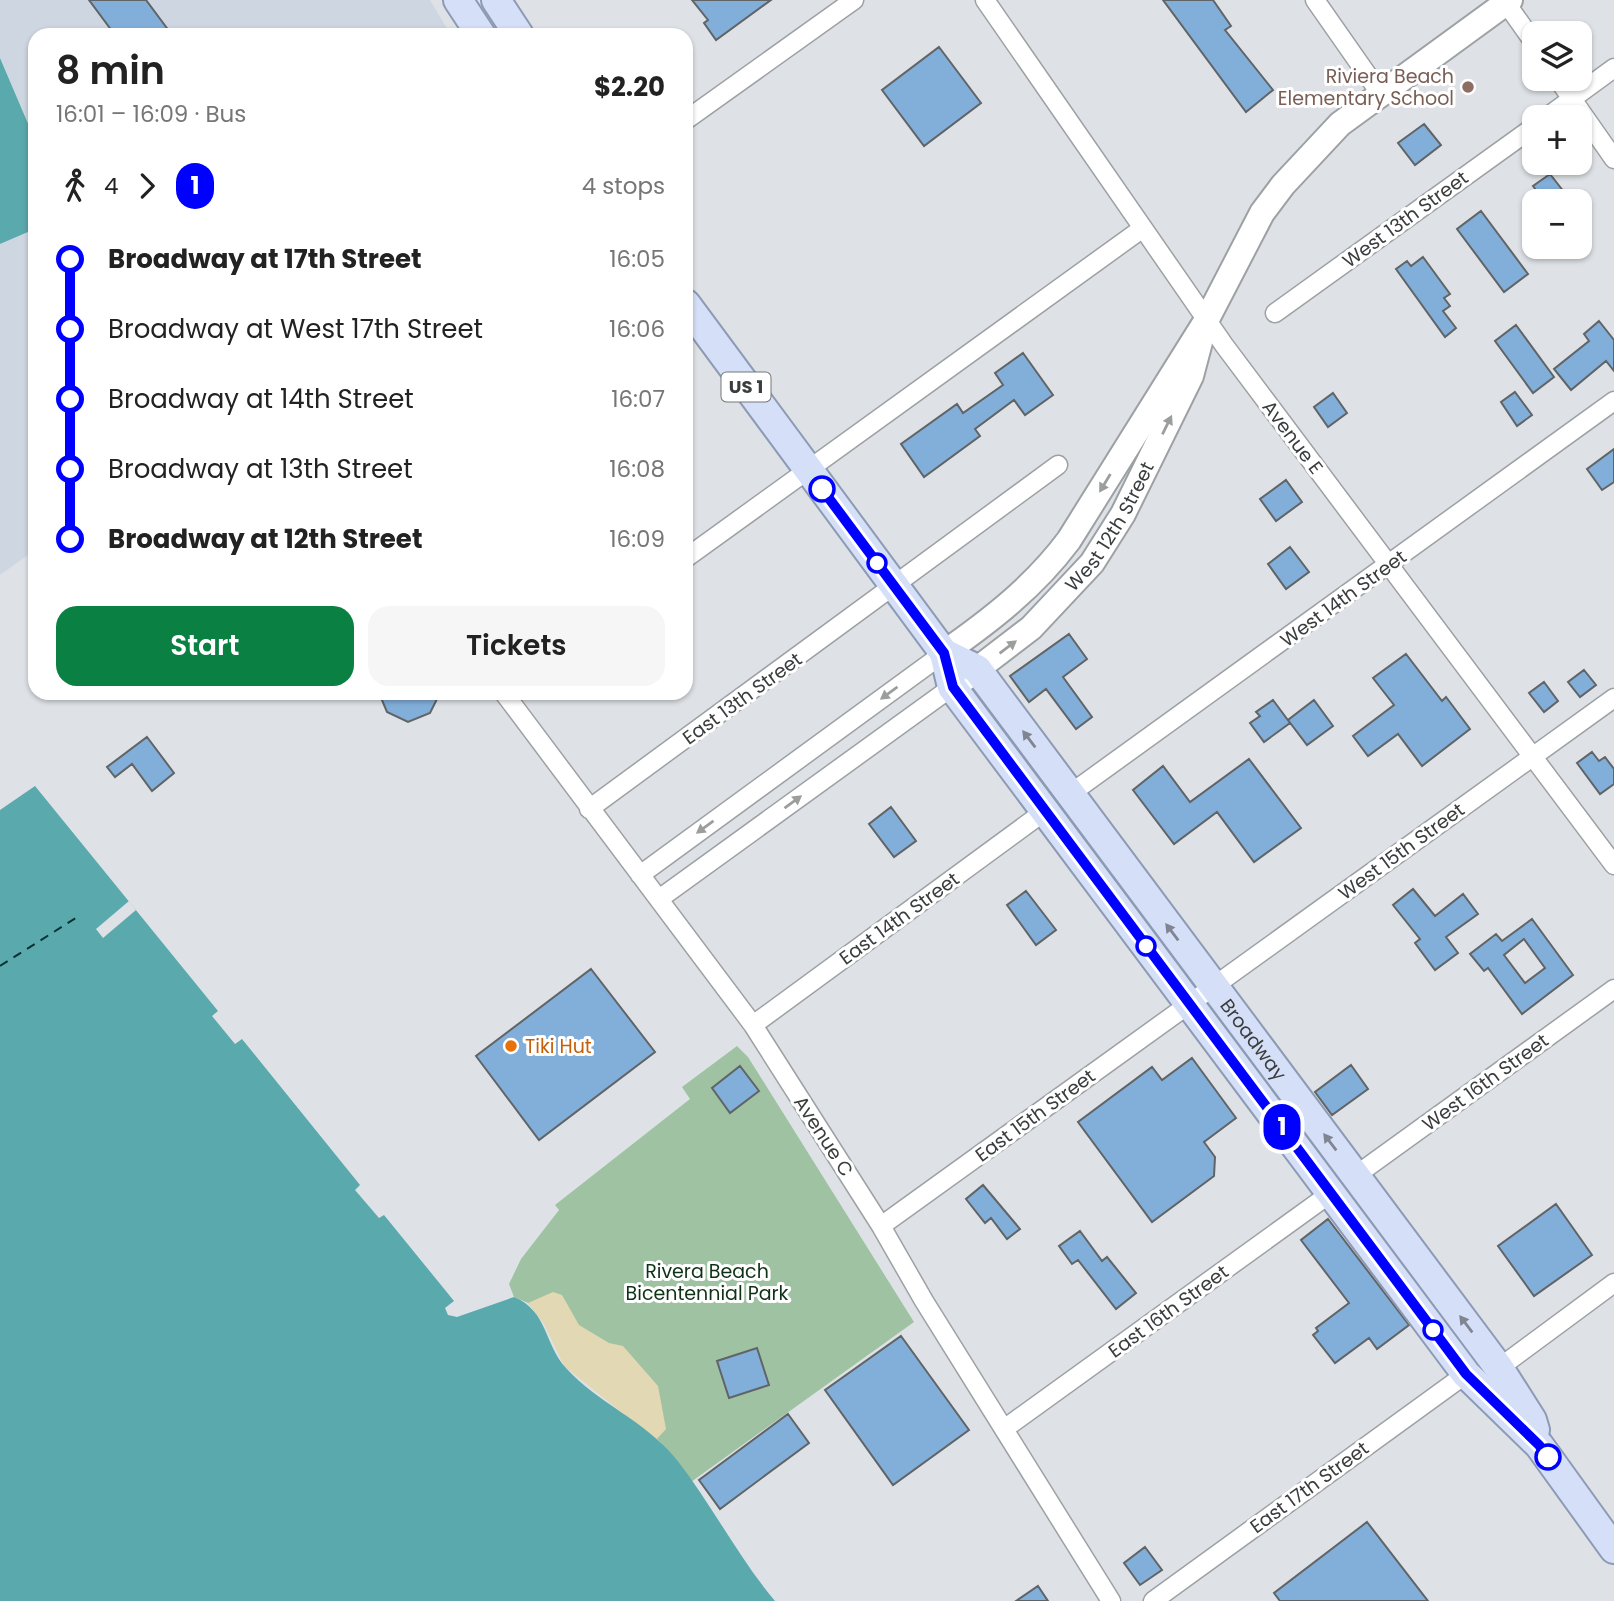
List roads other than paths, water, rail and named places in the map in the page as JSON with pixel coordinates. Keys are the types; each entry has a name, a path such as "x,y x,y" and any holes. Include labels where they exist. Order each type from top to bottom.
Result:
{"main road":[{"path":"458,0 476,28"},
{"path":"496,0 514,28"},
{"name":"Broadway","path":"693,314 944,653 953,687 1045,811 1466,1374 1539,1445 1614,1549"},
{"name":"Broadway","path":"944,653 977,669 1499,1368 1532,1420 1539,1445"}],"street":[{"path":"693,115 855,0"},
{"name":"Avenue E","path":"985,0 1206,321 1614,865"},
{"path":"1315,0 1380,93"},
{"path":"1508,1 1522,23"},
{"name":"West 12th Street","path":"944,653 1010,604 1051,564 1206,321 1262,213 1283,185 1340,124 1508,1"},
{"path":"1563,105 1614,68"},
{"path":"1566,91 1614,159"},
{"name":"West 13th Street","path":"1275,313 1522,135"},
{"path":"693,553 1143,228"},
{"name":"West 12th Street","path":"953,687 1031,628 1073,586 1097,555 1123,514 1191,376 1206,321"},
{"name":"West 14th Street","path":"1070,794 1614,401"},
{"path":"894,586 1058,465"},
{"name":"East 13th Street","path":"589,809 894,586"},
{"path":"640,875 944,653"},
{"path":"659,899 953,687"},
{"name":"West 15th Street","path":"1189,1003 1614,698"},
{"name":"Avenue C","path":"509,700 753,1025 881,1226 1111,1601"},
{"name":"East 14th Street","path":"753,1025 1045,811"},
{"name":"West 16th Street","path":"1355,1176 1614,989"},
{"name":"East 15th Street","path":"881,1226 1189,1003"},
{"name":"East 16th Street","path":"1004,1429 1331,1194"},
{"path":"1499,1368 1614,1283"},
{"name":"East 17th Street","path":"1153,1601 1466,1374"}],"water":[{"path":"0,58 28,124 28,232 0,244"},
{"path":"35,786 218,1011 212,1016 235,1044 242,1039 360,1185 355,1190 379,1218 384,1215 454,1301 445,1308 448,1315 457,1317 514,1297 525,1303 540,1319 553,1349 566,1368 592,1392 651,1434 677,1460 775,1601 0,1601 0,810"}],"place":[{"name":"Riviera Beach Elementary School","path":"1468,87"},
{"name":"Tiki Hut","path":"511,1046"}],"park label":[{"name":"Rivera Beach Bicentennial Park","path":"707,1282"}]}
